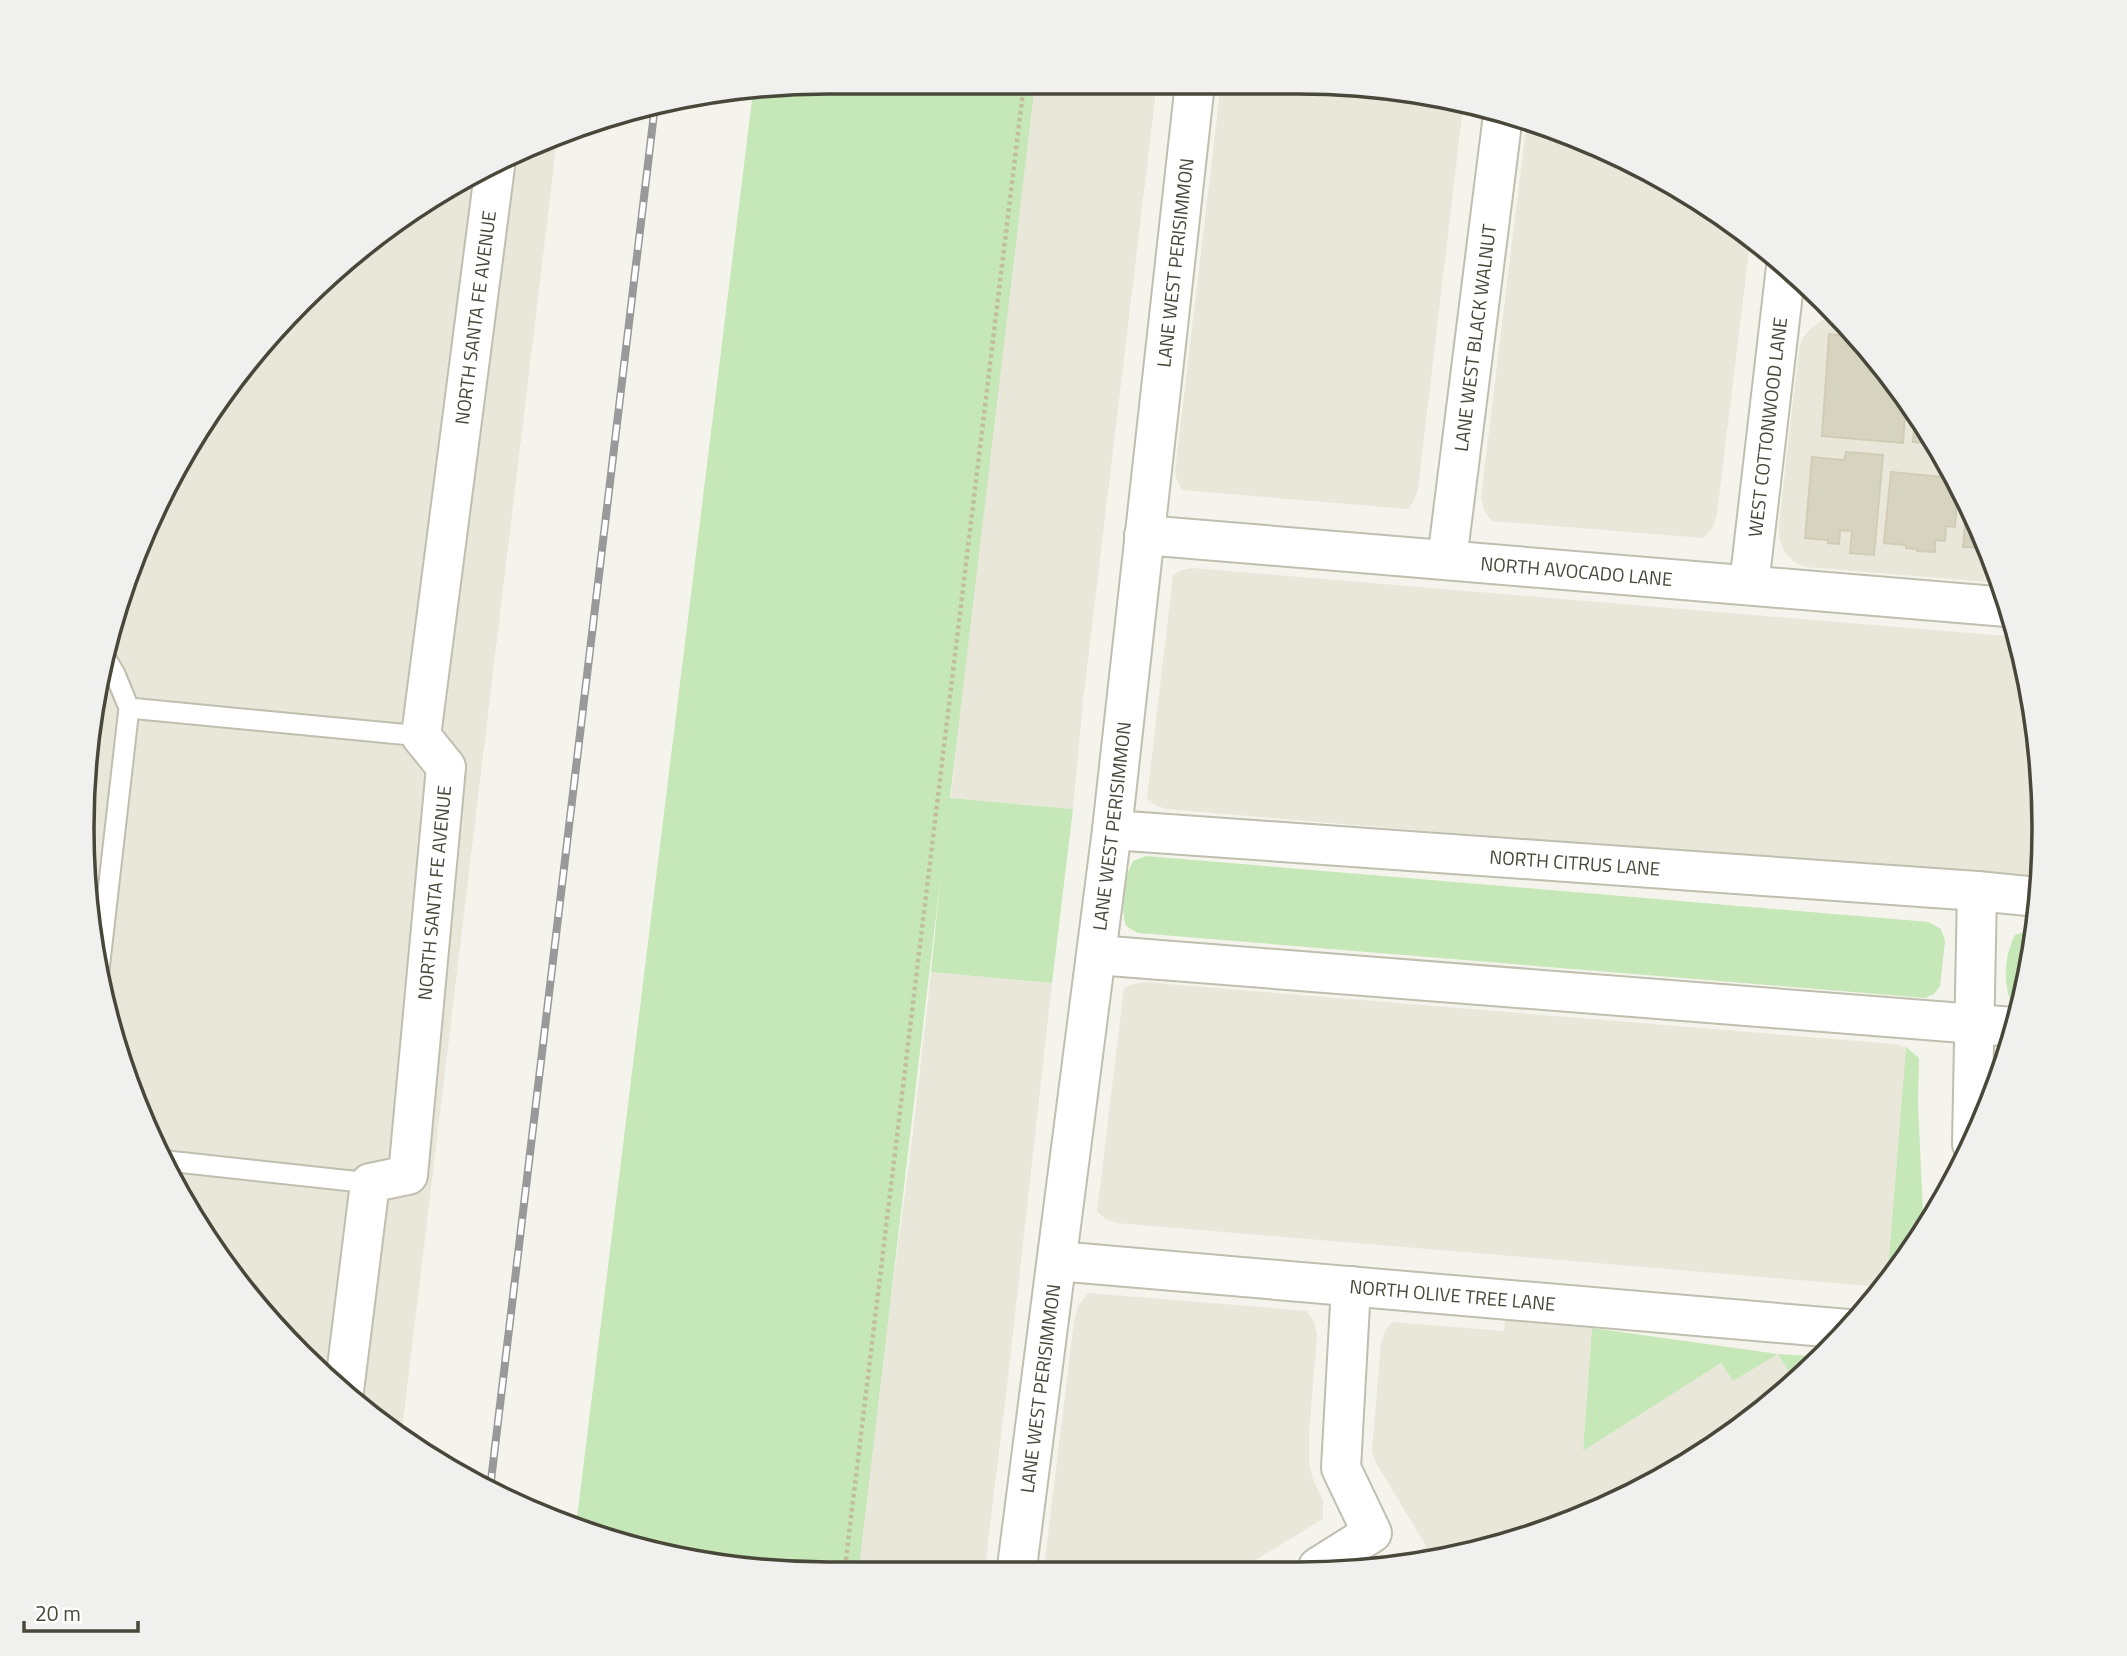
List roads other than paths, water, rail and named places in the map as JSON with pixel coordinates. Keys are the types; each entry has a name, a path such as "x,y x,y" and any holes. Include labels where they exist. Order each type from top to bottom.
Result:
{"street":[{"name":"LANE WEST PERISIMMON","path":"1018,1562 1112,830 1194,94"},
{"name":"LANE WEST BLACK WALNUT","path":"1447,560 1502,123"},
{"name":"NORTH SANTA FE AVENUE","path":"370,1183 408,1175 446,766 421,736 494,175"},
{"name":"WEST COTTONWOOD LANE","path":"1749,585 1791,285"},
{"name":"NORTH AVOCADO LANE","path":"1144,535 1998,606"},
{"name":"NORTH CITRUS LANE","path":"1112,830 2029,896"},
{"path":"1973,1118 1977,891"},
{"path":"1097,955 2005,1026"},
{"path":"345,1380 370,1183"},
{"name":"NORTH OLIVE TREE LANE","path":"1057,1261 1835,1328"},
{"path":"1328,1561 1372,1533 1341,1468 1351,1286"}],"lane":[{"path":"103,936 129,708 112,669"},
{"path":"129,708 421,736"},
{"path":"175,1162 370,1183"}],"railway":[{"path":"491,1479 654,116"}]}
